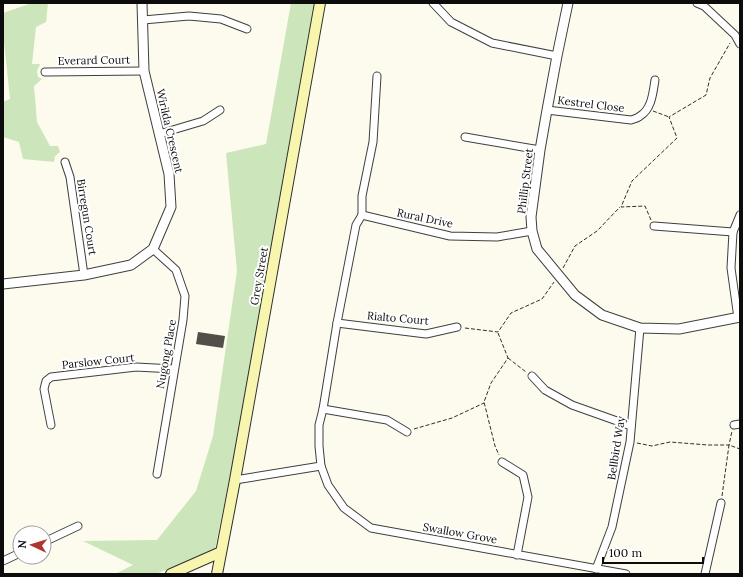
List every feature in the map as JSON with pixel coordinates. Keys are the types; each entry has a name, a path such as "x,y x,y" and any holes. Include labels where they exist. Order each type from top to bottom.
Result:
{"main road":[{"name":"Grey Street","path":"217,574 320,3"},
{"path":"171,574 221,552"}],"street":[{"name":"Wirilda Crescent","path":"142,3 144,71 169,174 171,207 153,249"},
{"path":"433,3 451,22 492,43 557,56"},
{"name":"Phillip Street","path":"568,3 540,150 532,217 532,231 537,249 575,295 602,315 640,328 679,329 739,318"},
{"path":"697,3 704,6 737,33 740,44"},
{"path":"143,20 189,16 221,19 247,29"},
{"name":"Everard Court","path":"45,72 144,71"},
{"path":"362,215 362,196 373,142 377,76"},
{"path":"647,108 652,97 655,80"},
{"name":"Kestrel Close","path":"547,110 632,120 641,116 647,108"},
{"path":"159,134 203,121 220,110"},
{"path":"465,137 540,150"},
{"name":"Birregun Court","path":"66,162 70,177 84,275"},
{"name":"Rural Drive","path":"362,215 450,236 497,237 532,231"},
{"name":"Swallow Grove","path":"362,215 356,225 319,425 321,466 328,485 344,508 371,528 626,574"},
{"path":"739,318 731,268 733,232 740,215"},
{"path":"654,226 733,232"},
{"path":"3,284 84,275 131,265 153,249"},
{"name":"Nugong Place","path":"153,249 176,270 185,296 183,320 157,474"},
{"name":"Rialto Court","path":"337,323 426,334 457,327"},
{"name":"Bellbird Way","path":"596,569 612,527 630,442 640,328"},
{"name":"Parslow Court","path":"51,425 44,389 46,381 51,377 136,367 174,369"},
{"path":"532,376 545,390 572,404 631,426"},
{"path":"323,409 387,420 408,432"},
{"path":"502,462 523,475 528,497 517,555"},
{"path":"235,480 321,466"},
{"path":"705,574 721,503"},
{"path":"52,538 78,526"}],"path":[{"path":"669,117 706,95 710,78 737,33"},
{"path":"498,332 511,313 542,299 559,275 575,246 597,231 621,206 632,181 677,138 669,117 647,108"},
{"path":"621,206 645,206 654,226"},
{"path":"457,327 498,332"},
{"path":"498,332 508,358 532,376"},
{"path":"502,462 495,446 484,402 491,383 508,358"},
{"path":"408,432 452,418 484,402"},
{"path":"721,503 728,445 737,424"},
{"path":"630,442 652,446 670,442 728,445 740,449"}],"green space":[{"path":"32,3 48,3 46,22 36,27 32,64 40,64 37,71 38,77 42,79 34,86 37,122 50,146 58,146 60,152 55,156 54,162 23,159 19,142 3,137 3,102 10,99 3,32 3,13"},
{"path":"291,3 317,3 250,379 215,549 156,574 115,574 133,565 83,541 157,540 196,491 213,436 237,271 226,153 266,144"}],"building":[{"path":"198,332 225,336 223,348 196,344"}]}
